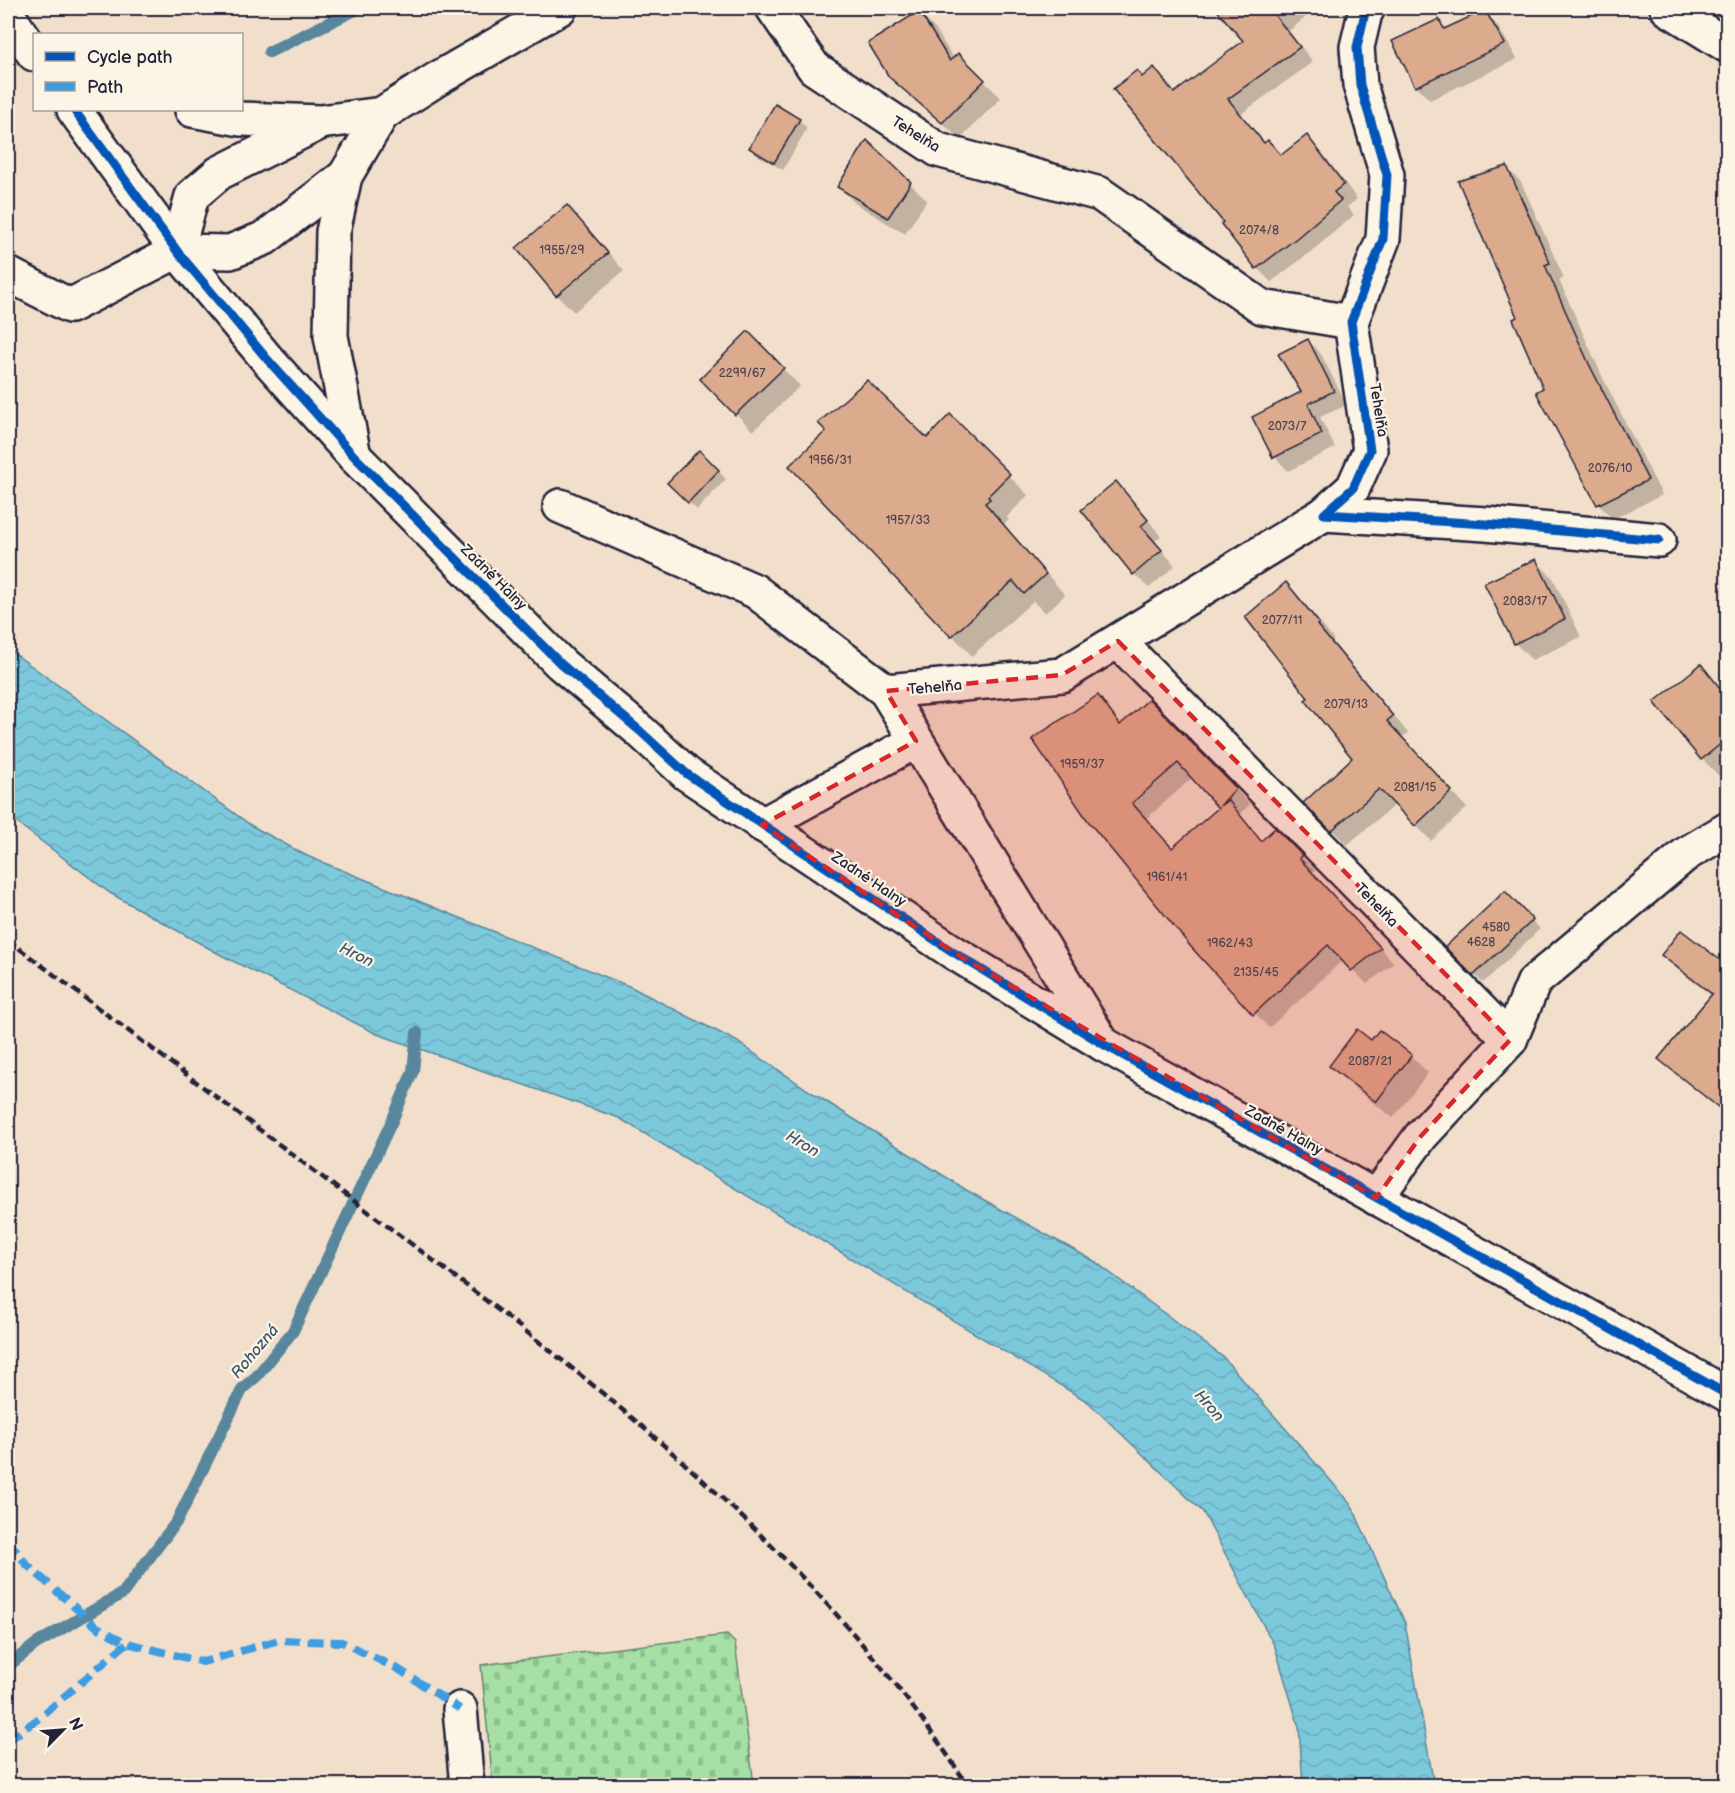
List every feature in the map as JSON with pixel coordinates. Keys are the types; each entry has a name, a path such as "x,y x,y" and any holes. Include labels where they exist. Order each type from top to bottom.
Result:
{"street":[{"path":"198,111 241,118 320,122 382,114 437,79 560,8"},
{"name":"Tehelňa","path":"773,8 814,68 938,150 1100,194 1262,307 1351,322"},
{"name":"Tehelňa","path":"886,692 1062,675 1324,514 1353,488 1370,450 1351,322 1383,239 1387,176 1360,85 1357,47 1368,8"},
{"path":"1667,8 1728,46"},
{"name":"Zadné Halny","path":"75,111 177,252 267,359 354,456 561,664 687,774 952,952 1103,1044 1728,1395"},
{"path":"354,456 331,336 333,232 345,176 382,114"},
{"path":"177,252 192,196 219,173 320,122"},
{"path":"8,274 70,306 177,252 230,252 265,238 345,176"},
{"path":"560,506 755,591 886,692 1103,1044"},
{"path":"1324,514 1659,540"},
{"name":"Tehelňa","path":"1118,641 1510,1040"},
{"path":"762,825 916,741"},
{"path":"1376,1198 1421,1136 1510,1040 1533,982 1686,854 1728,829"},
{"path":"460,1709 467,1785"}],"highlighted area":[{"path":"1118,641 1510,1040 1421,1136 1376,1198 953,952 762,825 916,741 886,691 1062,675"}],"green space":[{"path":"727,1635 735,1643 754,1785 493,1785 481,1665"}],"water":[{"name":"Hron","path":"8,646 15,654 252,826 307,856 631,987 736,1041 811,1092 968,1191 1094,1261 1223,1357 1351,1504 1405,1623 1434,1785 1303,1785 1299,1727 1275,1647 1203,1512 1088,1402 619,1118 377,1034 221,955 110,893 8,816"}],"building":[{"path":"1215,8 1269,8 1300,47 1228,99 1264,143 1268,140 1281,155 1307,135 1344,184 1334,192 1341,200 1256,269 1221,224 1223,222 1113,89 1137,70 1142,77 1154,67 1174,93 1243,41"},
{"path":"1485,10 1505,44 1415,87 1392,41 1439,19 1444,29"},
{"path":"919,11 950,61 958,53 985,80 942,123 889,77 868,43"},
{"path":"775,104 800,119 774,163 749,148"},
{"path":"867,140 911,182 888,218 837,187"},
{"path":"1507,166 1550,263 1545,265 1589,364 1648,480 1597,505 1536,392 1543,388 1513,319 1517,317 1458,181"},
{"path":"567,205 608,253 556,296 516,248"},
{"path":"748,331 784,368 735,415 700,379"},
{"path":"1308,339 1334,391 1308,404 1322,434 1273,458 1252,417 1301,392 1278,354"},
{"path":"867,380 927,438 950,414 1010,474 988,496 990,499 985,503 1046,574 1024,594 1013,581 951,637 789,466 826,431 818,423"},
{"path":"699,450 719,470 688,503 667,483"},
{"path":"1116,481 1148,520 1141,526 1162,550 1133,575 1081,510"},
{"path":"1536,559 1565,619 1514,644 1484,583"},
{"path":"1286,582 1319,623 1317,625 1393,716 1387,721 1452,791 1415,826 1379,789 1331,831 1303,803 1352,758 1305,700 1308,698 1245,617"},
{"path":"1701,664 1728,698 1728,738 1701,760 1654,702"},
{"path":"1098,695 1120,725 1149,699 1236,788 1220,806 1228,800 1261,841 1275,828 1302,855 1299,858 1381,948 1351,971 1328,945 1253,1015 1191,947 1088,821 1032,739","holes":["1178,763 1218,808 1172,848 1132,803"]},
{"path":"1505,891 1533,920 1473,976 1445,947"},
{"path":"1681,930 1728,966 1728,1115 1658,1059 1712,994 1661,955"},
{"path":"1357,1029 1371,1040 1379,1030 1412,1055 1376,1102 1329,1066"}],"waterway":[{"path":"269,52 359,8"},
{"name":"Rohozná","path":"8,1666 36,1644 123,1593 177,1521 243,1388 257,1376 293,1331 392,1121 413,1071 417,1033"}],"railway":[{"path":"8,940 538,1341 697,1475 772,1546 842,1621 908,1701 968,1786"}],"marked path":[{"path":"8,1540 26,1564 97,1627 127,1643 203,1662 279,1640 342,1642 398,1669 460,1709"},
{"path":"8,1741 39,1718 127,1643"}],"cycle path":[{"path":"1368,8 1357,47 1360,85 1387,175 1383,239 1351,322 1370,450 1353,488 1324,514 1486,524 1659,540"},
{"path":"75,111 177,251 267,359 354,456 561,664 687,774 953,952 1103,1044 1728,1395"}]}
